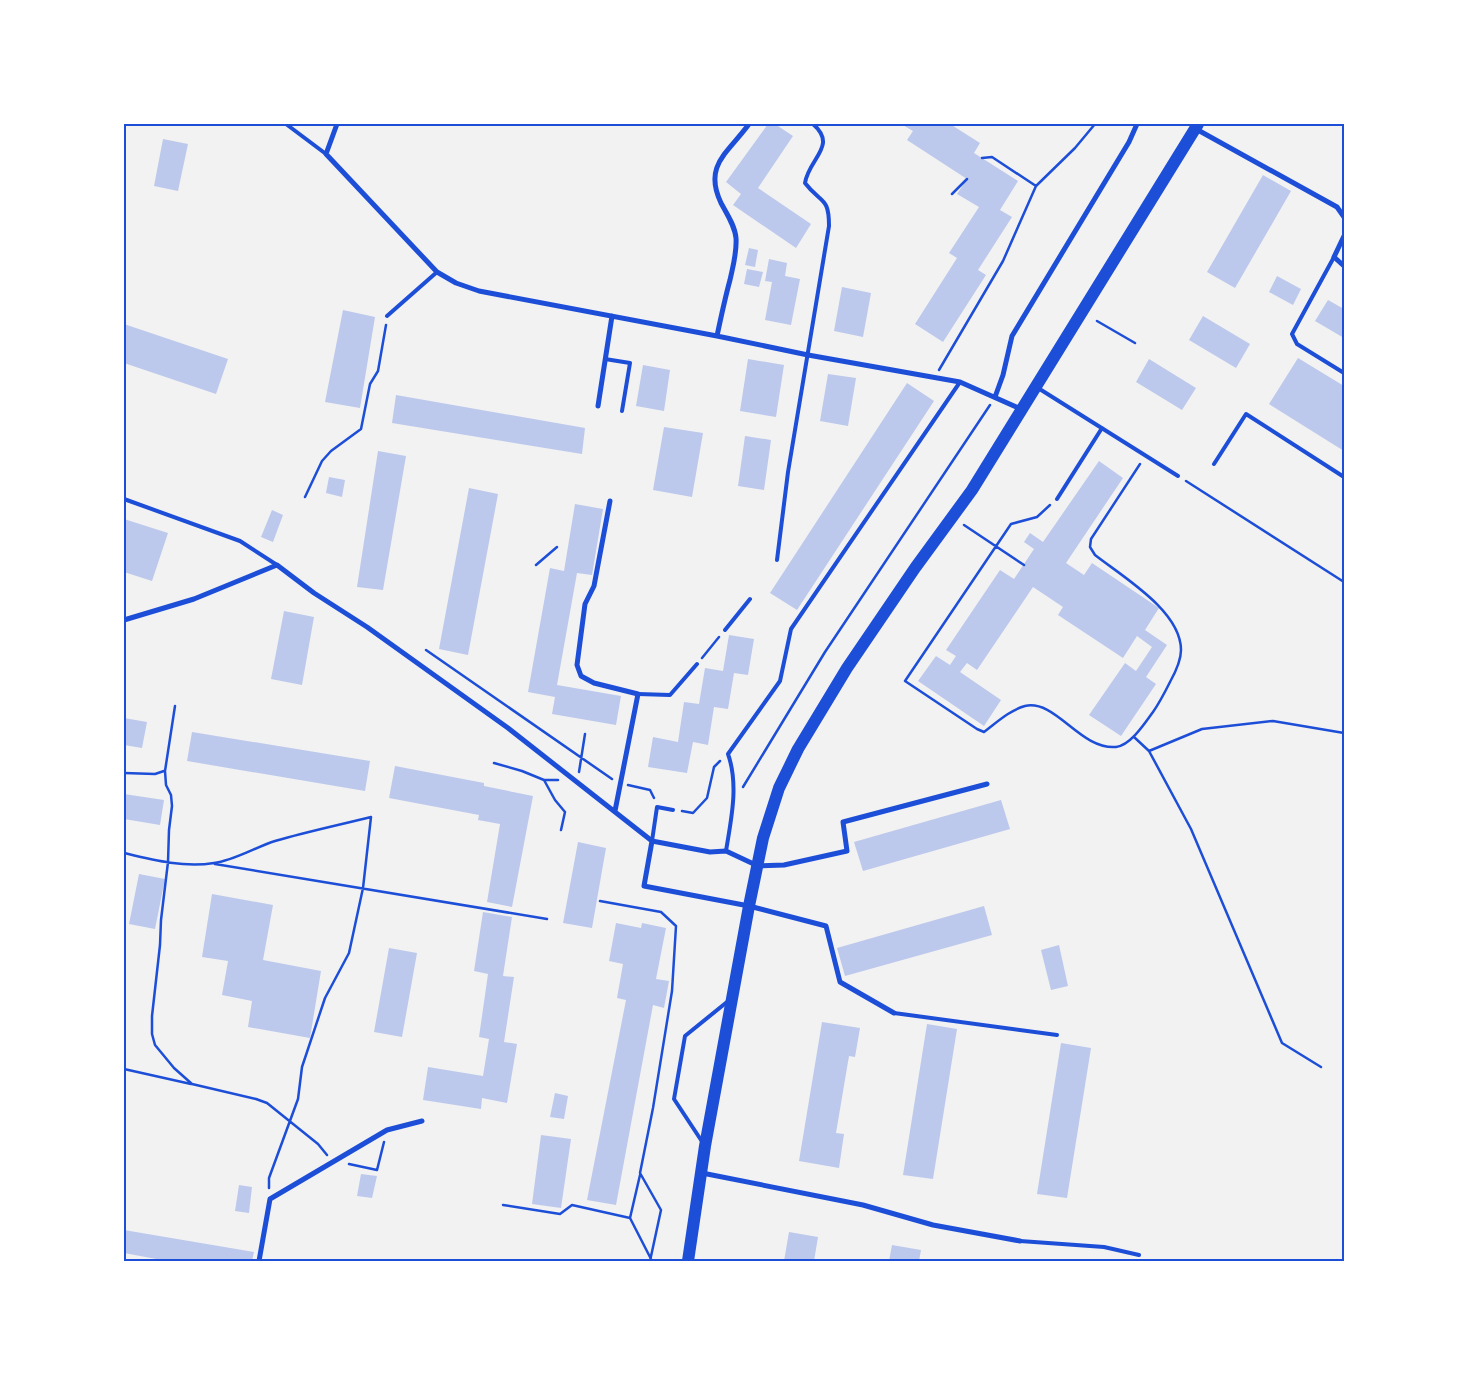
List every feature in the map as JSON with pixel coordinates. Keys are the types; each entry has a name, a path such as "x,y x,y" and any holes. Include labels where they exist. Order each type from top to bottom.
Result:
{"main road":[{"path":"688,1261 705,1146 749,906 763,838 776,796 798,749 847,668 915,568 972,490 1197,126"}],"street":[{"path":"337,124 326,154 437,272 456,283 479,291 808,355 960,382 1022,409"},
{"path":"717,336 736,253 736,236 718,195 714,172 720,160 749,124"},
{"path":"995,397 1003,375 1012,336 1129,142 1137,124"},
{"path":"1197,126 1337,207 1344,217"},
{"path":"1344,236 1334,258 1344,266"},
{"path":"598,406 612,316"},
{"path":"610,500 594,586 585,604 578,665 581,676 594,683 638,694 615,811"},
{"path":"124,620 194,599 277,565 314,593 454,689 577,781 652,841 710,852 726,852 758,866 784,865 847,851 843,822 987,784"},
{"path":"652,841 644,886 749,906 826,926 840,982 894,1013"},
{"path":"259,1261 270,1198 387,1130 422,1121"},
{"path":"701,1173 863,1205 933,1224 1020,1241"}],"lane":[{"path":"286,124 326,154"},
{"path":"777,560 788,472 829,226 829,210 825,202 805,184 806,176 824,144 822,133 813,124"},
{"path":"1334,258 1292,334 1297,344 1344,373"},
{"path":"387,316 437,272"},
{"path":"605,359 630,363 622,411"},
{"path":"726,852 733,803 732,766 728,754 780,681 791,629 960,382"},
{"path":"1036,386 1178,476"},
{"path":"1214,464 1246,414 1344,477"},
{"path":"1057,499 1102,428"},
{"path":"124,500 240,541 277,565"},
{"path":"725,630 750,599"},
{"path":"638,694 670,695 697,664"},
{"path":"652,841 657,807 673,810"},
{"path":"705,1146 674,1099 685,1036 733,998"},
{"path":"894,1013 1057,1035"},
{"path":"1020,1241 1104,1247 1139,1255"}],"path":[{"path":"935,378 1003,261 1036,186 1075,148 1095,124"},
{"path":"982,158 992,157 1036,186"},
{"path":"952,194 967,179"},
{"path":"305,497 322,462 331,451 361,429 370,384 378,371 387,316"},
{"path":"1097,321 1135,343"},
{"path":"733,803 825,652 995,397"},
{"path":"1057,499 1038,517 1011,524 905,680 977,730 984,732 1025,706 1039,705 1082,737 1104,746 1117,747 1134,737 1160,704 1175,672 1181,651 1178,633 1169,617 1153,601 1095,555 1090,548 1091,539 1146,456"},
{"path":"1178,476 1344,582"},
{"path":"952,518 1024,565"},
{"path":"536,565 557,547"},
{"path":"697,664 725,630"},
{"path":"426,650 620,784 650,790 657,807"},
{"path":"175,706 165,771 166,784 171,795 172,806 152,1016 152,1034 155,1046 174,1068 192,1084"},
{"path":"1150,751 1202,729 1273,721 1344,732"},
{"path":"577,781 585,734"},
{"path":"1134,737 1150,751 1191,829 1282,1043 1321,1067"},
{"path":"673,810 693,813 707,798 714,767 728,754"},
{"path":"494,764 522,770 544,780 555,800 565,812 561,830"},
{"path":"124,773 155,774 165,771"},
{"path":"124,852 168,862 214,863 228,860 274,841 371,818 363,888 349,953 324,998 302,1067 298,1099 268,1178 270,1198"},
{"path":"214,863 547,919"},
{"path":"600,901 661,912 676,926 672,991 653,1108 630,1218 651,1260"},
{"path":"124,1069 256,1099 267,1104 290,1121 318,1144 332,1161 377,1170 387,1130"},
{"path":"640,1173 661,1210 651,1260"},
{"path":"503,1205 560,1214 572,1205 630,1218"}],"building":[{"path":"768,124 775,124 793,136 758,188 811,224 796,248 733,205 741,194 726,182"},
{"path":"901,124 950,124 980,143 974,153 1018,181 1000,210 1012,217 978,270 986,275 943,342 915,324 957,258 949,253 979,207 957,194 967,179 907,140 913,131"},
{"path":"163,139 188,144 178,191 154,186"},
{"path":"1263,175 1291,191 1235,288 1207,272"},
{"path":"749,248 758,250 755,267 745,265"},
{"path":"769,259 787,263 785,276 800,279 791,325 765,320 772,282 765,281"},
{"path":"747,269 763,272 759,287 744,284"},
{"path":"1277,276 1301,289 1293,305 1269,292"},
{"path":"842,287 871,293 863,337 834,331"},
{"path":"1328,300 1344,309 1344,338 1315,321"},
{"path":"343,310 375,317 360,408 325,402"},
{"path":"1203,316 1250,344 1236,368 1189,340"},
{"path":"124,324 228,359 216,394 124,363"},
{"path":"1298,358 1344,386 1344,451 1269,404"},
{"path":"748,359 784,365 776,417 740,411"},
{"path":"1149,359 1196,388 1182,410 1136,382"},
{"path":"643,365 670,370 664,411 636,406"},
{"path":"828,374 856,378 848,426 820,421"},
{"path":"907,383 934,401 797,610 770,593"},
{"path":"396,395 585,428 582,454 392,423"},
{"path":"664,427 703,433 692,497 653,490"},
{"path":"745,436 771,440 764,490 738,486"},
{"path":"378,451 406,456 383,590 357,587"},
{"path":"1099,461 1123,478 1066,563 1084,575 1092,563 1159,608 1145,630 1167,645 1146,677 1156,684 1121,736 1089,715 1125,663 1136,671 1152,647 1137,636 1123,658 1058,615 1063,607 1033,587 977,670 967,663 960,672 1001,700 984,726 918,681 936,656 950,665 956,656 946,650 1000,570 1014,579 1034,549 1024,542 1030,533 1043,542"},
{"path":"329,477 345,480 342,497 326,493"},
{"path":"469,488 498,494 468,655 439,649"},
{"path":"575,504 603,509 592,575 577,573 557,685 621,696 616,725 552,714 555,697 528,692 550,568 564,571"},
{"path":"272,510 283,515 273,542 261,537"},
{"path":"124,519 168,533 152,581 124,572"},
{"path":"284,611 314,617 302,685 271,679"},
{"path":"729,635 754,639 748,675 734,673 728,709 714,707 708,745 693,742 687,773 648,767 653,737 678,742 684,702 699,704 705,668 723,671"},
{"path":"124,718 147,722 142,748 124,745"},
{"path":"192,732 370,761 365,791 187,761"},
{"path":"395,766 484,783 484,786 533,796 512,907 487,902 500,824 478,820 479,815 389,798"},
{"path":"124,794 164,800 160,825 124,819"},
{"path":"1001,800 1010,829 863,871 854,842"},
{"path":"578,842 606,848 592,928 563,923"},
{"path":"139,874 165,879 155,929 129,924"},
{"path":"212,894 273,905 263,960 321,971 310,1038 248,1027 252,1001 222,995 228,961 202,957"},
{"path":"984,906 992,935 845,976 837,948"},
{"path":"483,912 512,917 503,976 514,977 504,1042 517,1044 507,1103 482,1098 481,1109 423,1100 428,1067 483,1076 489,1039 479,1037 488,974 474,971"},
{"path":"616,923 641,928 642,923 666,928 656,979 669,981 664,1008 653,1005 616,1205 587,1200 626,1000 617,998 623,964 609,961"},
{"path":"1059,945 1068,986 1051,990 1041,950"},
{"path":"389,948 417,953 402,1037 374,1032"},
{"path":"822,1022 860,1028 855,1057 849,1056 836,1133 844,1134 839,1168 799,1161"},
{"path":"927,1024 957,1029 933,1179 903,1175"},
{"path":"1061,1043 1091,1048 1067,1198 1037,1194"},
{"path":"555,1093 568,1096 564,1119 550,1117"},
{"path":"541,1135 571,1139 561,1208 532,1204"},
{"path":"361,1174 377,1176 372,1198 357,1196"},
{"path":"239,1185 252,1187 249,1213 235,1211"},
{"path":"124,1230 254,1252 252,1261 167,1261 124,1253"},
{"path":"789,1232 818,1237 814,1261 784,1261"},
{"path":"892,1245 921,1250 919,1261 889,1261"}]}
